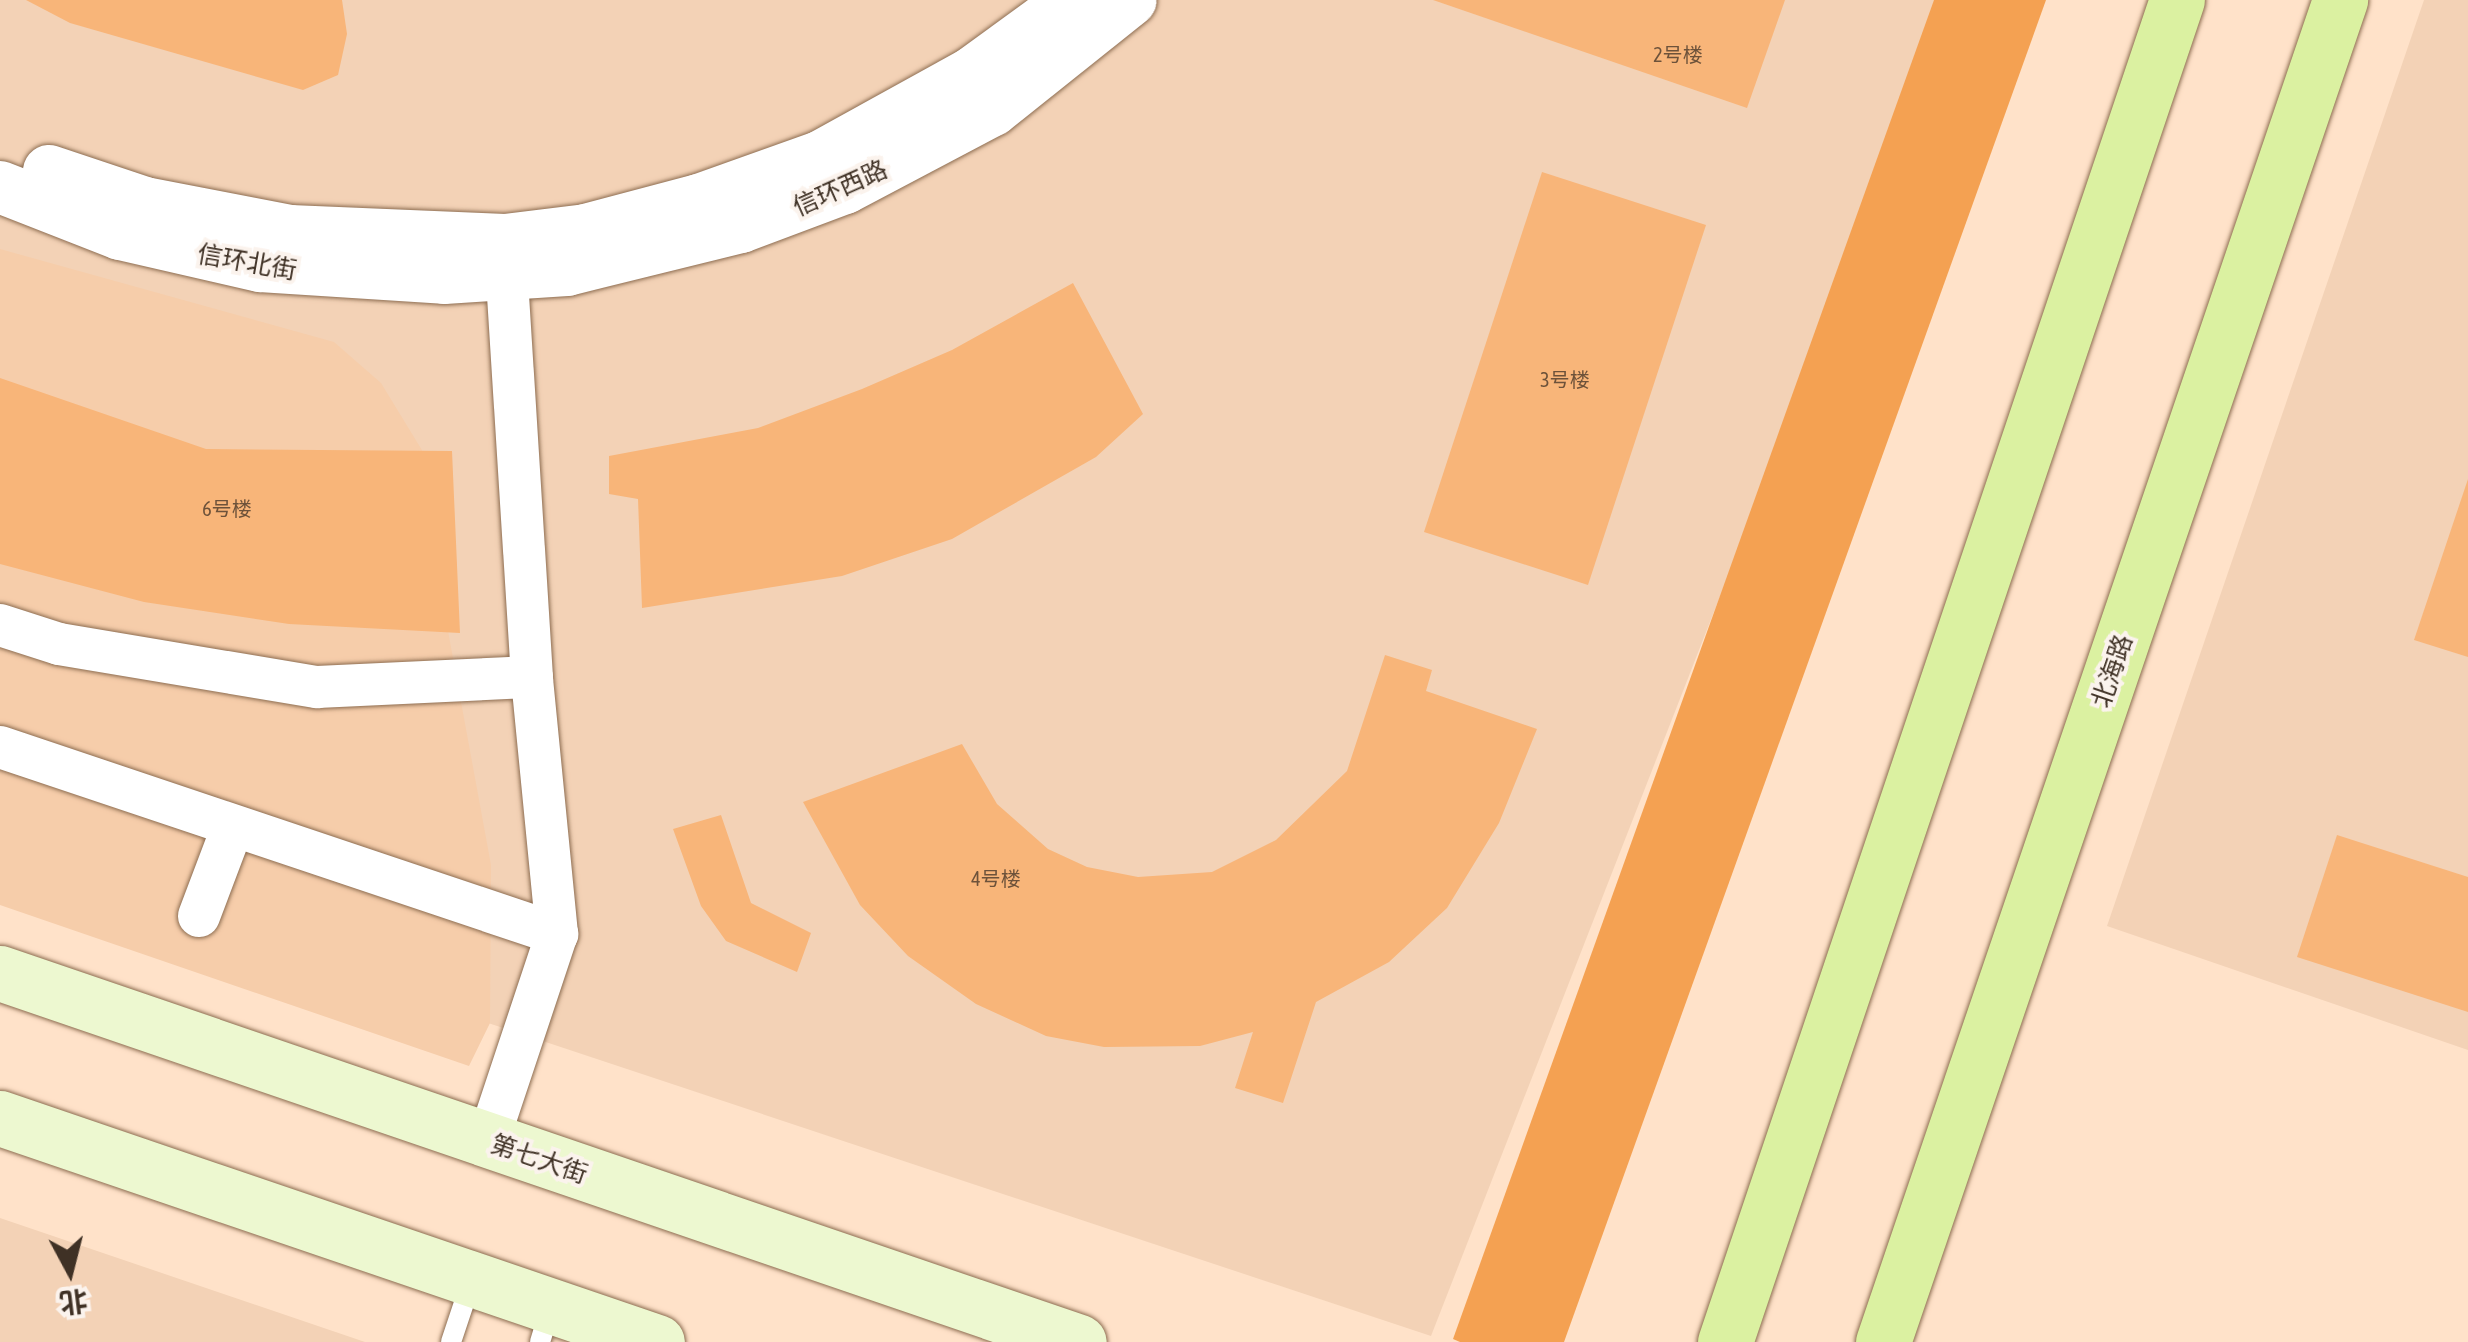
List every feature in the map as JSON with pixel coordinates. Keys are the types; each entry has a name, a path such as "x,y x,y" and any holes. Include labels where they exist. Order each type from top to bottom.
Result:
{"main road":[{"path":"1724,1342 2177,0"},
{"name":"北海路","path":"1883,1342 2340,0"},
{"name":"第七大街","path":"0,973 1079,1342"},
{"path":"2,1127 472,1279 545,1324 658,1342"}],"street":[{"name":"信环西路","path":"505,258 642,218 820,157 972,73 1072,0"},
{"name":"信环西路","path":"505,258 627,259 845,188 993,110 1131,0"},
{"name":"信环北街","path":"0,151 75,180 216,220 505,258"},
{"name":"信环北街","path":"0,187 120,234 260,266 373,276 505,258"},
{"path":"488,1142 557,934 532,677 505,258"},
{"path":"0,625 59,644 317,686 532,677"},
{"path":"0,748 557,934"},
{"path":"199,916 233,826"}],"lane":[{"path":"451,1342 472,1279"}],"shaded area":[{"path":"0,0 1953,0 1431,1336 0,861"},
{"path":"1934,0 2046,0 1564,1342 1460,1342 1453,1339"},
{"path":"2424,0 2468,0 2468,1050 2107,926"},
{"path":"0,249 334,342 381,383 442,483 448,631 491,865 490,1023 469,1066 0,905"},
{"path":"0,1218 365,1342 0,1342"}],"building":[{"path":"26,0 342,0 347,34 338,75 303,90 70,23"},
{"path":"1433,0 1785,0 1747,108"},
{"path":"1542,172 1706,225 1588,585 1424,532"},
{"path":"1073,283 1143,414 1096,457 952,539 842,576 642,608 638,499 609,494 609,456 758,428 952,350"},
{"path":"0,378 206,449 452,451 460,633 289,624 144,602 0,564"},
{"path":"2468,479 2468,657 2414,640"},
{"path":"1385,655 1432,670 1426,691 1537,729 1499,823 1447,908 1389,962 1316,1002 1283,1103 1235,1088 1253,1032 1200,1046 1104,1047 1046,1036 976,1004 908,956 860,905 803,802 962,744 997,804 1048,849 1087,867 1138,877 1212,872 1276,840 1347,771"},
{"path":"721,815 751,903 811,933 797,972 726,941 701,906 673,829"},
{"path":"2337,835 2468,877 2468,1012 2297,957"}]}
